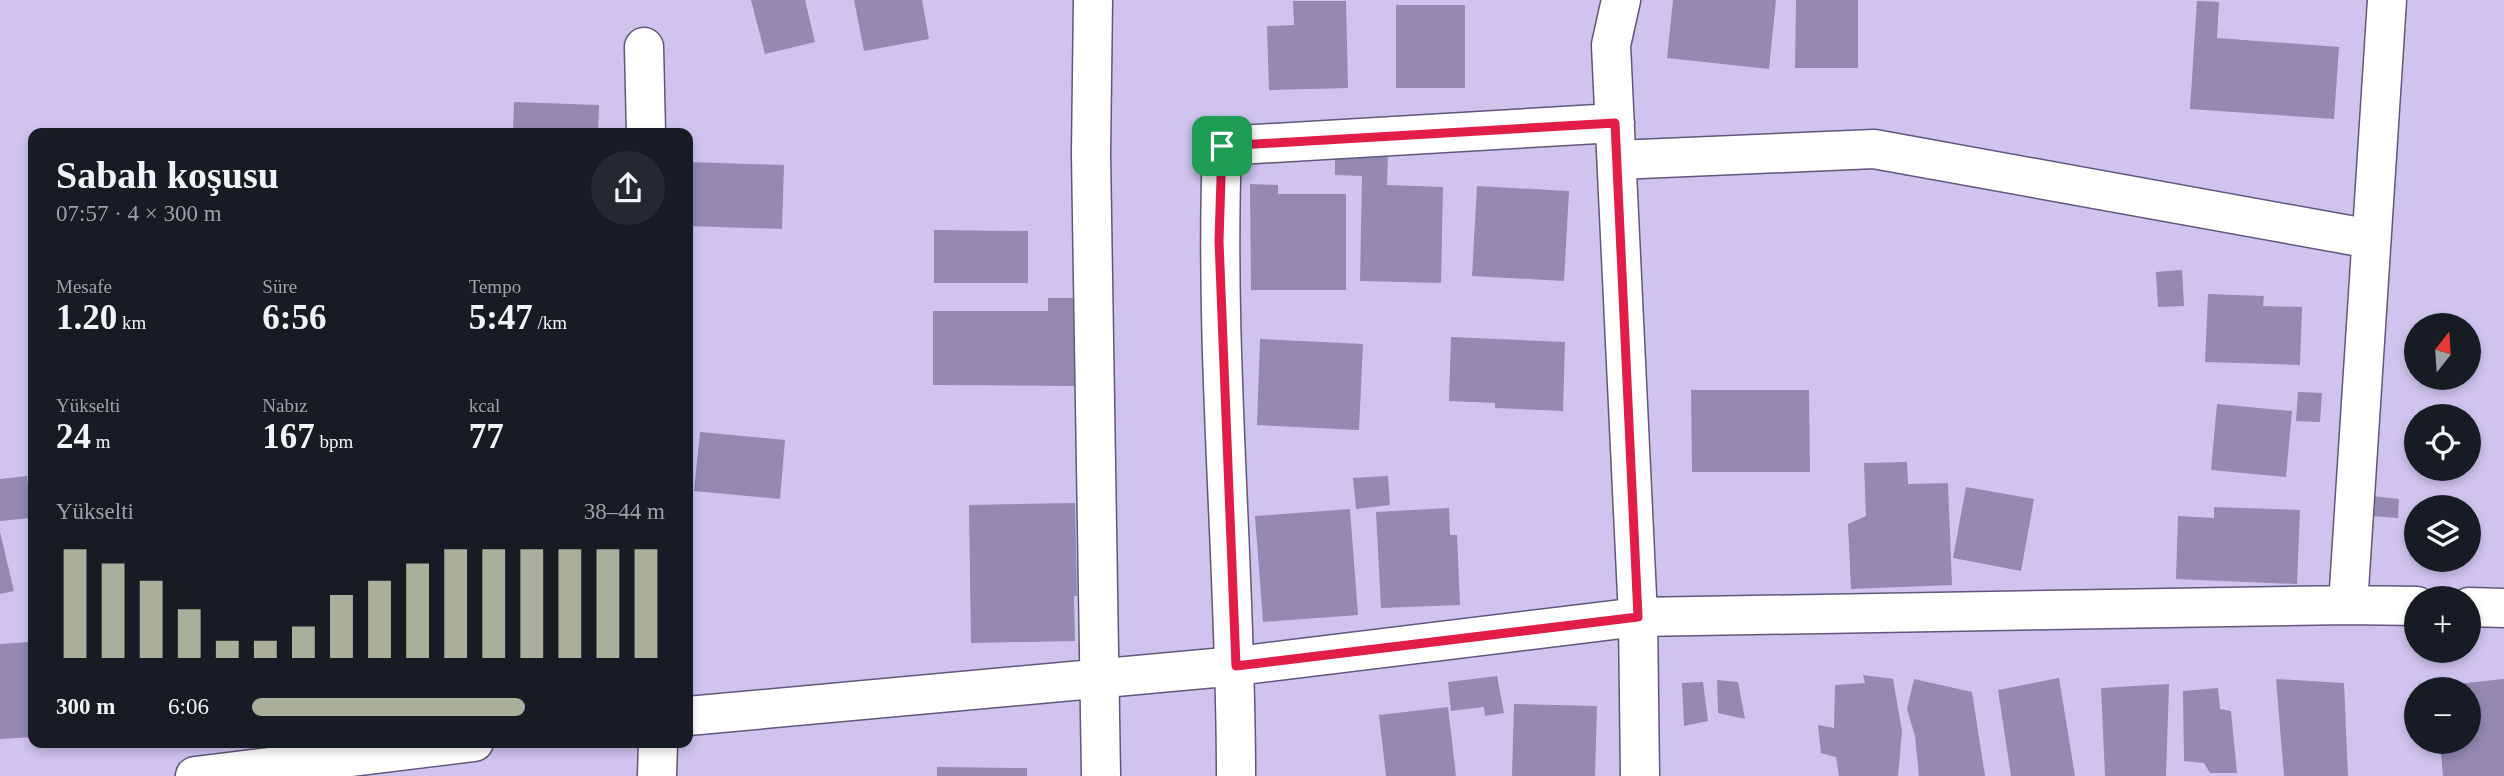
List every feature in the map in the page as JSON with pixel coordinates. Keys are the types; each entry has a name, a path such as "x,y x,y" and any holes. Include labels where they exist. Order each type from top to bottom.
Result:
{"street":[{"path":"1093,0 1091,154 1101,776"},
{"path":"1621,0 1611,45 1638,617 1640,776"},
{"path":"2348,605 2387,0"},
{"path":"644,47 646,128"},
{"path":"1236,776 1236,666 1219,241 1222,146 1616,141 1874,149 2371,239"},
{"path":"693,716 1236,666 1638,617 2404,606"},
{"path":"2481,607 2504,608"},
{"path":"214,767 412,748"},
{"path":"657,776 658,748"}],"building":[{"path":"751,0 805,0 815,42 765,54"},
{"path":"854,0 922,0 929,39 864,51"},
{"path":"1673,0 1776,0 1769,69 1667,58"},
{"path":"1796,0 1858,0 1858,68 1795,68"},
{"path":"1293,1 1346,1 1348,88 1269,90 1267,26 1294,25"},
{"path":"2197,1 2219,2 2217,38 2339,47 2334,119 2190,109"},
{"path":"1396,5 1465,5 1465,88 1396,88"},
{"path":"514,102 599,105 598,128 513,128"},
{"path":"1335,150 1388,151 1387,185 1443,187 1441,283 1360,281 1362,176 1335,175"},
{"path":"693,162 784,165 782,229 693,226"},
{"path":"1250,184 1278,185 1278,194 1346,194 1346,290 1251,290"},
{"path":"1477,186 1569,191 1564,281 1472,276"},
{"path":"934,230 1028,231 1028,283 934,283"},
{"path":"2182,270 2184,306 2158,307 2156,272"},
{"path":"2208,294 2264,296 2263,306 2302,307 2300,365 2205,362"},
{"path":"1048,298 1075,298 1075,386 933,385 933,311 1048,311"},
{"path":"1451,337 1565,342 1563,411 1495,408 1495,403 1449,401"},
{"path":"1260,339 1363,344 1359,430 1257,425"},
{"path":"1691,390 1809,390 1810,472 1692,472"},
{"path":"2298,392 2322,393 2320,422 2296,421"},
{"path":"2217,404 2292,411 2286,477 2211,470"},
{"path":"700,432 785,440 780,499 694,491"},
{"path":"1907,462 1908,484 1948,483 1952,585 1851,589 1848,524 1866,516 1864,463"},
{"path":"27,476 28,518 0,521 0,479"},
{"path":"1388,476 1390,505 1356,509 1353,478"},
{"path":"1966,487 2034,499 2021,571 1953,558"},
{"path":"2372,496 2399,499 2398,518 2370,516"},
{"path":"1075,503 1075,641 971,643 969,505"},
{"path":"2214,507 2300,510 2297,584 2176,579 2178,516 2214,518"},
{"path":"1449,508 1450,535 1457,535 1460,605 1381,608 1376,512"},
{"path":"1350,509 1358,615 1263,622 1255,516"},
{"path":"0,532 14,591 0,594"},
{"path":"28,642 28,737 0,739 0,644"},
{"path":"1863,675 1893,679 1902,731 1898,776 1839,776 1836,757 1821,753 1818,725 1834,728 1835,685 1865,683"},
{"path":"1497,676 1504,713 1485,716 1484,707 1451,711 1448,682"},
{"path":"2059,678 2075,776 2011,776 1998,690"},
{"path":"1914,679 1972,692 1985,776 1919,776 1915,736 1907,709"},
{"path":"2276,679 2344,683 2348,776 2284,776"},
{"path":"2504,679 2504,776 2443,776 2441,754 2481,754 2481,681"},
{"path":"1717,680 1738,682 1745,719 1718,713"},
{"path":"1703,682 1708,721 1684,726 1682,683"},
{"path":"2169,684 2166,776 2105,776 2101,688"},
{"path":"2218,688 2220,709 2231,711 2237,773 2210,773 2204,763 2184,761 2183,691"},
{"path":"1514,704 1597,706 1595,776 1512,776"},
{"path":"1448,707 1456,776 1386,776 1379,715"},
{"path":"937,767 1027,768 1027,776 937,776"}],"route":[{"path":"1615,123 1638,617 1236,666 1219,241 1222,146 1615,123"}]}
